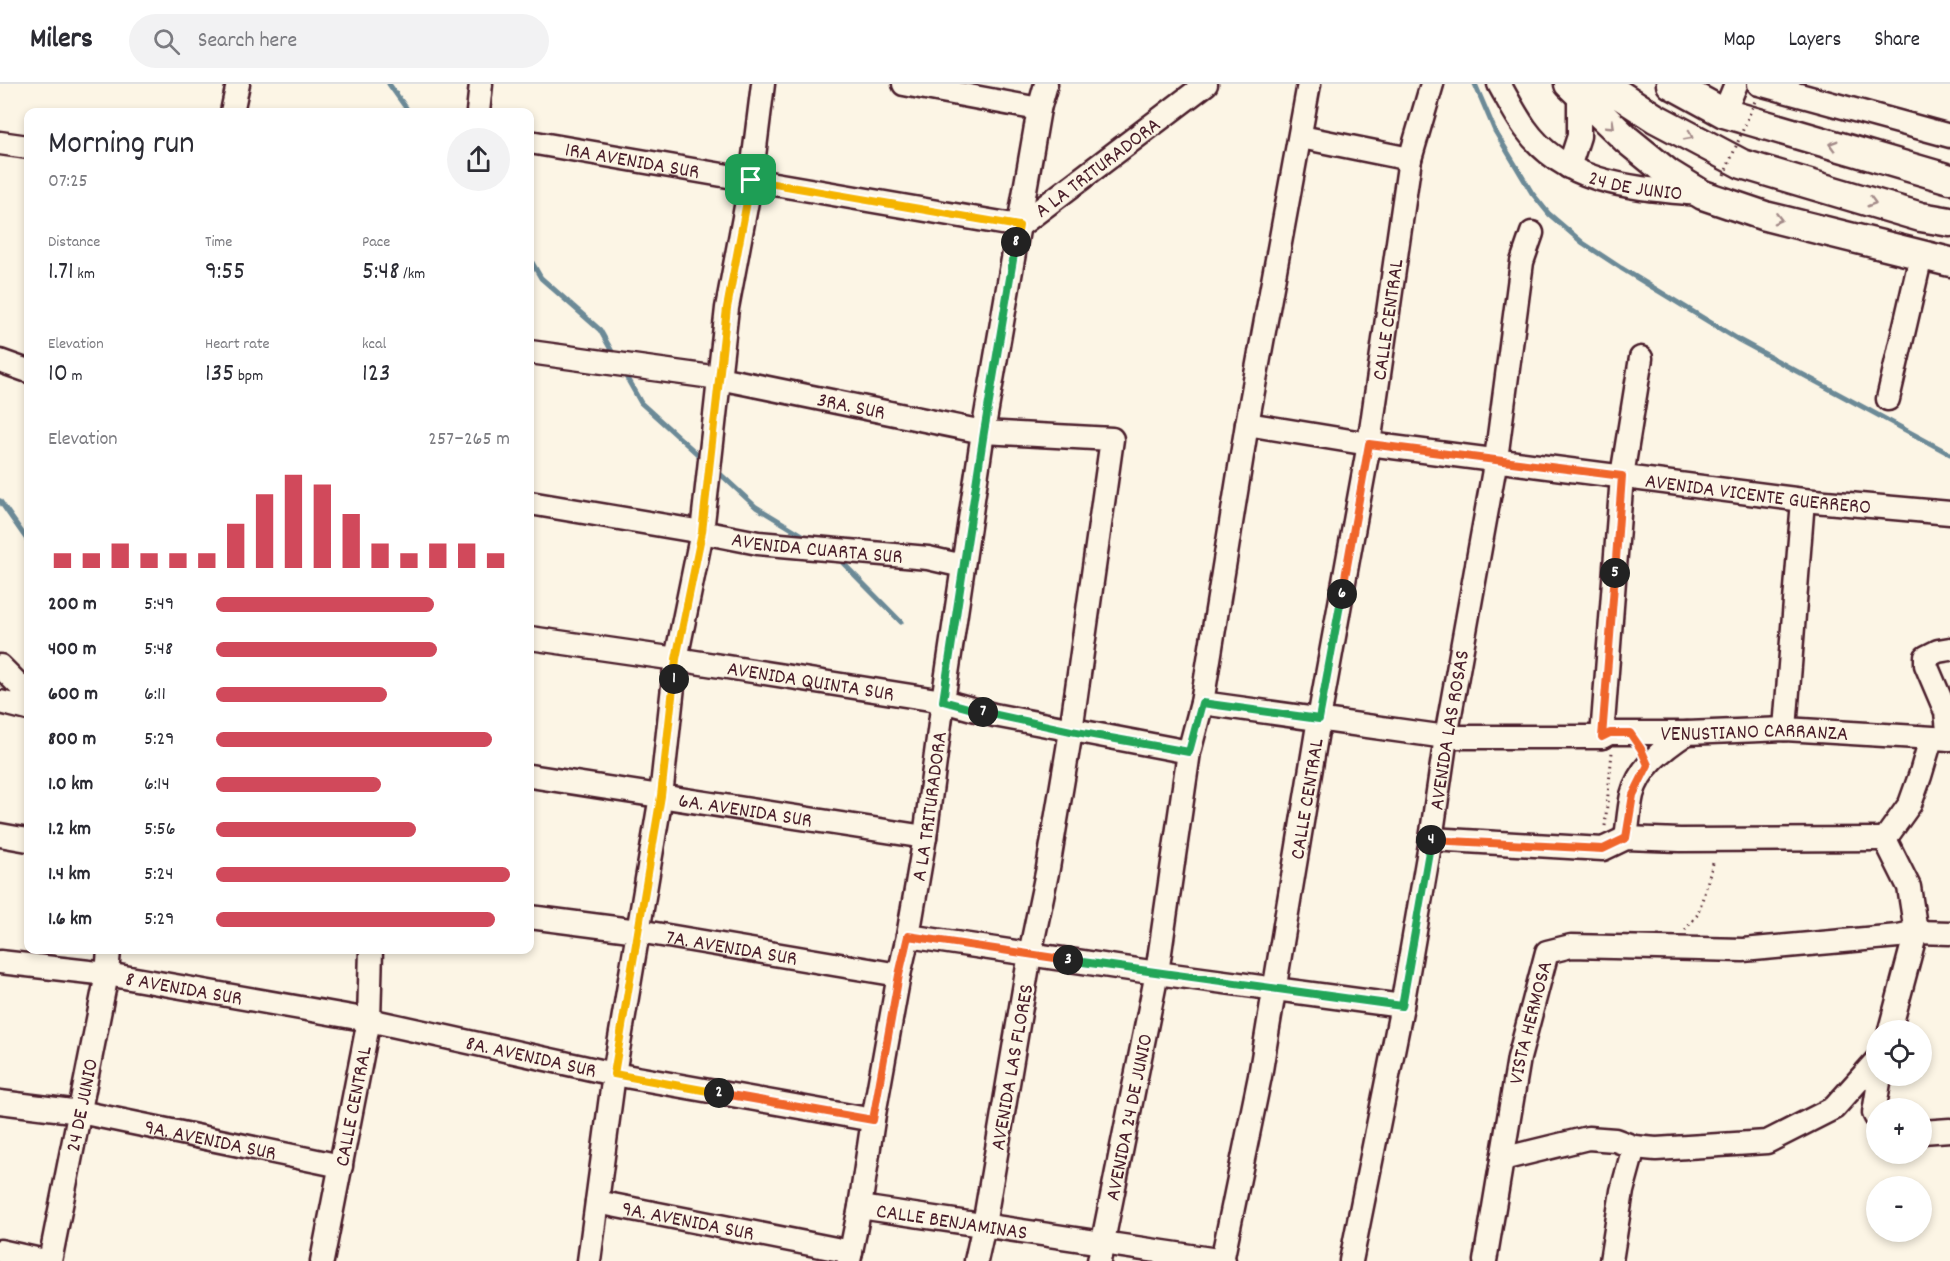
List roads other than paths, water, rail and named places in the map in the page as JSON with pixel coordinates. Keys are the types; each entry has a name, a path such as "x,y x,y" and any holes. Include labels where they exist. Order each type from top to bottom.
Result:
{"main road":[{"path":"1671,84 1724,113 1950,179"},
{"path":"1584,88 1626,139 1660,167 1703,195 1765,216 1950,262"},
{"path":"1584,88 1655,118 1742,164 1921,217 1950,222"}],"street":[{"path":"233,108 238,84"},
{"path":"478,108 481,84"},
{"path":"589,1261 614,1074 661,796 676,659 702,532 727,308 751,180 763,84"},
{"path":"904,84 1039,109"},
{"path":"1019,226 1039,109 1046,84"},
{"name":"A LA TRITURADORA","path":"850,1257 925,837 963,566 1019,226 1206,84"},
{"name":"AVENIDA 24 DE JUNIO","path":"1100,1252 1157,973 1189,752 1202,703 1247,424 1309,84"},
{"name":"CALLE CENTRAL","path":"1223,1261 1260,1076 1319,719 1369,444 1410,159 1432,84"},
{"name":"24 DE JUNIO","path":"1499,84 1530,134 1550,155 1569,167 1586,176 1635,187 1703,195"},
{"path":"1724,113 1736,84"},
{"name":"24 DE JUNIO","path":"1569,167 1579,136 1584,88"},
{"path":"1757,93 1950,136"},
{"path":"1300,137 1410,159"},
{"path":"0,143 24,146"},
{"name":"1RA AVENIDA SUR","path":"534,143 1019,226"},
{"name":"AVENIDA LAS ROSAS","path":"1351,1261 1402,1006 1446,737 1496,459 1522,262 1532,233"},
{"path":"1888,399 1921,256"},
{"name":"3RA. SUR","path":"534,353 719,378 984,432 1112,439"},
{"path":"1602,737 1622,476 1641,358"},
{"path":"0,361 24,365"},
{"name":"AVENIDA VICENTE GUERRERO","path":"1247,424 1369,444 1803,500 1950,513"},
{"name":"AVENIDA LAS FLORES","path":"976,1261 1071,731 1112,439"},
{"path":"1785,729 1803,500"},
{"name":"AVENIDA CUARTA SUR","path":"534,504 758,543 928,558 963,566"},
{"name":"AVENIDA QUINTA SUR","path":"534,639 943,701 994,715 1071,731 1189,752"},
{"path":"1885,839 1910,804 1920,776 1943,739 1946,712 1926,665 1926,657 1938,651 1950,649"},
{"path":"0,666 24,690"},
{"path":"0,702 24,708"},
{"name":"VENUSTIANO CARRANZA","path":"1202,703 1446,737 1602,737 1610,733 1785,729 1943,739"},
{"path":"1630,733 1648,765"},
{"path":"1626,838 1633,795 1648,765 1661,750 1687,733"},
{"name":"6A. AVENIDA SUR","path":"534,777 925,837"},
{"path":"0,835 24,839"},
{"path":"1431,839 1603,849 1626,838 1885,839"},
{"path":"1885,839 1909,887 1916,932 1893,1020"},
{"name":"7A. AVENIDA SUR","path":"534,917 638,931 899,975"},
{"path":"1916,932 1950,933"},
{"name":"VISTA HERMOSA","path":"1485,1261 1519,1058 1547,952 1571,946 1743,950 1898,936 1916,932"},
{"path":"908,936 1402,1006"},
{"name":"24 DE JUNIO","path":"50,1261 107,974 109,954"},
{"name":"CALLE CENTRAL","path":"322,1261 369,1020 371,954"},
{"name":"8 AVENIDA SUR","path":"0,962 107,974 369,1020"},
{"name":"8A. AVENIDA SUR","path":"369,1020 614,1074 873,1120"},
{"path":"1502,1159 1588,1138 1615,1140 1634,1147 1656,1149 1767,1142 1834,1108 1866,1072"},
{"name":"9A. AVENIDA SUR","path":"0,1102 80,1112 341,1166"},
{"path":"1932,1132 1950,1131"},
{"path":"1611,1261 1622,1191 1634,1147"},
{"name":"9A. AVENIDA SUR","path":"597,1202 850,1257"},
{"name":"CALLE BENJAMINAS","path":"860,1207 984,1225 1100,1252 1223,1261"},
{"path":"0,1251 45,1261"}],"waterway":[{"path":"389,84 406,108"},
{"path":"1475,84 1495,131 1532,193 1549,214 1583,243 1739,340 1950,454"},
{"path":"534,266 541,278 600,330 615,357"},
{"path":"624,373 641,403 704,460"},
{"path":"716,470 756,507 809,539"},
{"path":"0,501 24,535"},
{"path":"837,557 901,622"}]}
